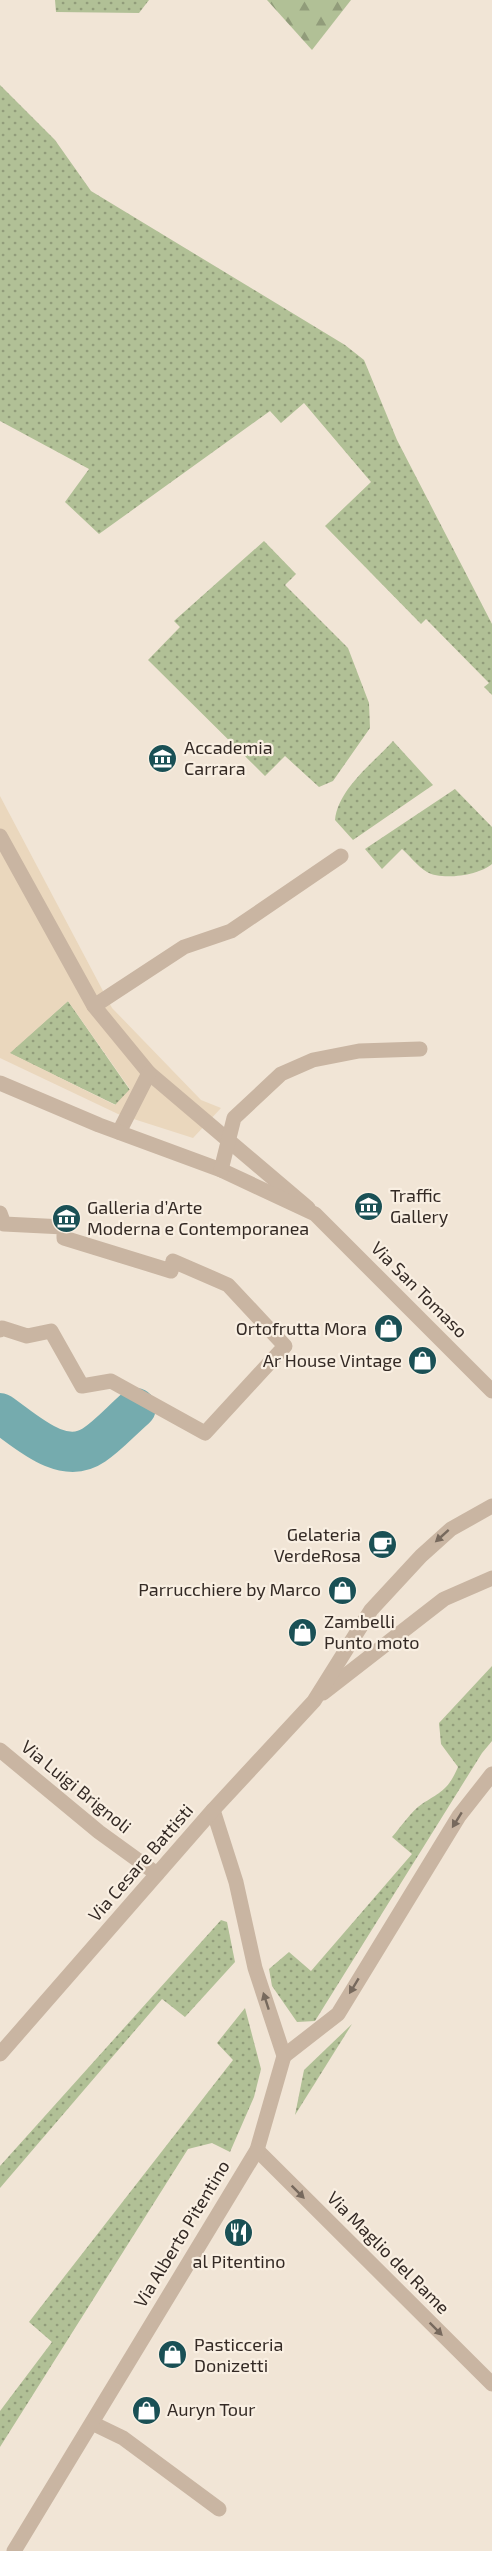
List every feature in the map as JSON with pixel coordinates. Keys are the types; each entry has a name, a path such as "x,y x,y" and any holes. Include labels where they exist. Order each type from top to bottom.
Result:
{"street":[{"path":"0,836 94,1006 149,1073 315,1214"},
{"path":"94,1006 184,947 231,931 341,856"},
{"path":"221,1170 234,1118 281,1074 313,1060 359,1051 420,1049"},
{"path":"119,1132 149,1073"},
{"name":"Via San Tomaso","path":"0,1083 119,1132 221,1170 315,1214 492,1391"},
{"path":"0,1213 4,1224 64,1227 64,1238 171,1270 174,1261 228,1285 285,1346 205,1433 111,1380 82,1386 51,1331 27,1336 2,1328 0,1330"},
{"name":"Via Cesare Battisti","path":"314,1701 371,1610 421,1556 451,1529 492,1506"},
{"name":"Via Cesare Battisti","path":"0,2054 213,1810 314,1701 444,1599 492,1578"},
{"name":"Via Luigi Brignoli","path":"0,1750 99,1832 157,1874"},
{"path":"213,1810 236,1882 255,1968 284,2056 338,2014 459,1816 492,1774"},
{"name":"Via Alberto Pitentino","path":"14,2551 257,2150 284,2056"},
{"name":"Via Maglio del Rame","path":"257,2150 492,2384"},
{"path":"92,2423 123,2438 219,2509"}],"green space":[{"path":"55,0 149,0 139,13 56,12"},
{"path":"267,0 351,0 312,50"},
{"path":"0,85 55,140 91,191 345,345 364,360 397,440 492,624 492,695 484,687 489,683 426,619 421,624 325,526 371,482 304,403 281,423 270,411 99,534 65,502 89,469 0,421"},
{"path":"264,541 296,574 285,585 348,648 369,703 370,728 333,781 319,787 285,756 265,776 148,660 180,627 174,621"},
{"path":"393,741 433,785 353,840 335,820 338,809 349,787"},
{"path":"455,789 492,827 492,864 479,871 461,876 434,875 424,870 402,849 382,869 365,849"},
{"path":"68,1001 130,1090 116,1105 9,1053"},
{"path":"492,1666 492,1741 482,1753 315,2021 297,2022 272,1986 269,1969 289,1952 311,1971 412,1854 392,1837 414,1811 440,1793 458,1767 441,1744 439,1723"},
{"path":"221,1920 227,1922 235,1962 185,2017 162,1999 0,2188 0,2166"},
{"path":"245,2008 261,2069 254,2097 230,2152 212,2143 188,2149 0,2447 0,2411 52,2342 29,2322 233,2060 217,2043"},
{"path":"352,2024 295,2115 304,2070"}],"shaded area":[{"path":"0,796 112,1008 201,1100 221,1108 193,1138 118,1114 0,1058","holes":["68,1001 130,1089 115,1105 10,1053"]}],"waterway":[{"path":"0,1413 44,1444 69,1452 82,1451 94,1445 136,1408"}],"place":[{"name":"Accademia Carrara","path":"163,758"},
{"name":"Traffic Gallery","path":"369,1206"},
{"name":"Galleria d’Arte Moderna e Contemporanea","path":"66,1218"},
{"name":"Ortofrutta Mora","path":"388,1329"},
{"name":"Ar House Vintage","path":"423,1361"},
{"name":"Gelateria VerdeRosa","path":"382,1545"},
{"name":"Parrucchiere by Marco","path":"342,1590"},
{"name":"Zambelli Punto moto","path":"303,1632"},
{"name":"al Pitentino","path":"239,2233"},
{"name":"Pasticceria Donizetti","path":"173,2355"},
{"name":"Auryn Tour","path":"146,2410"}]}
